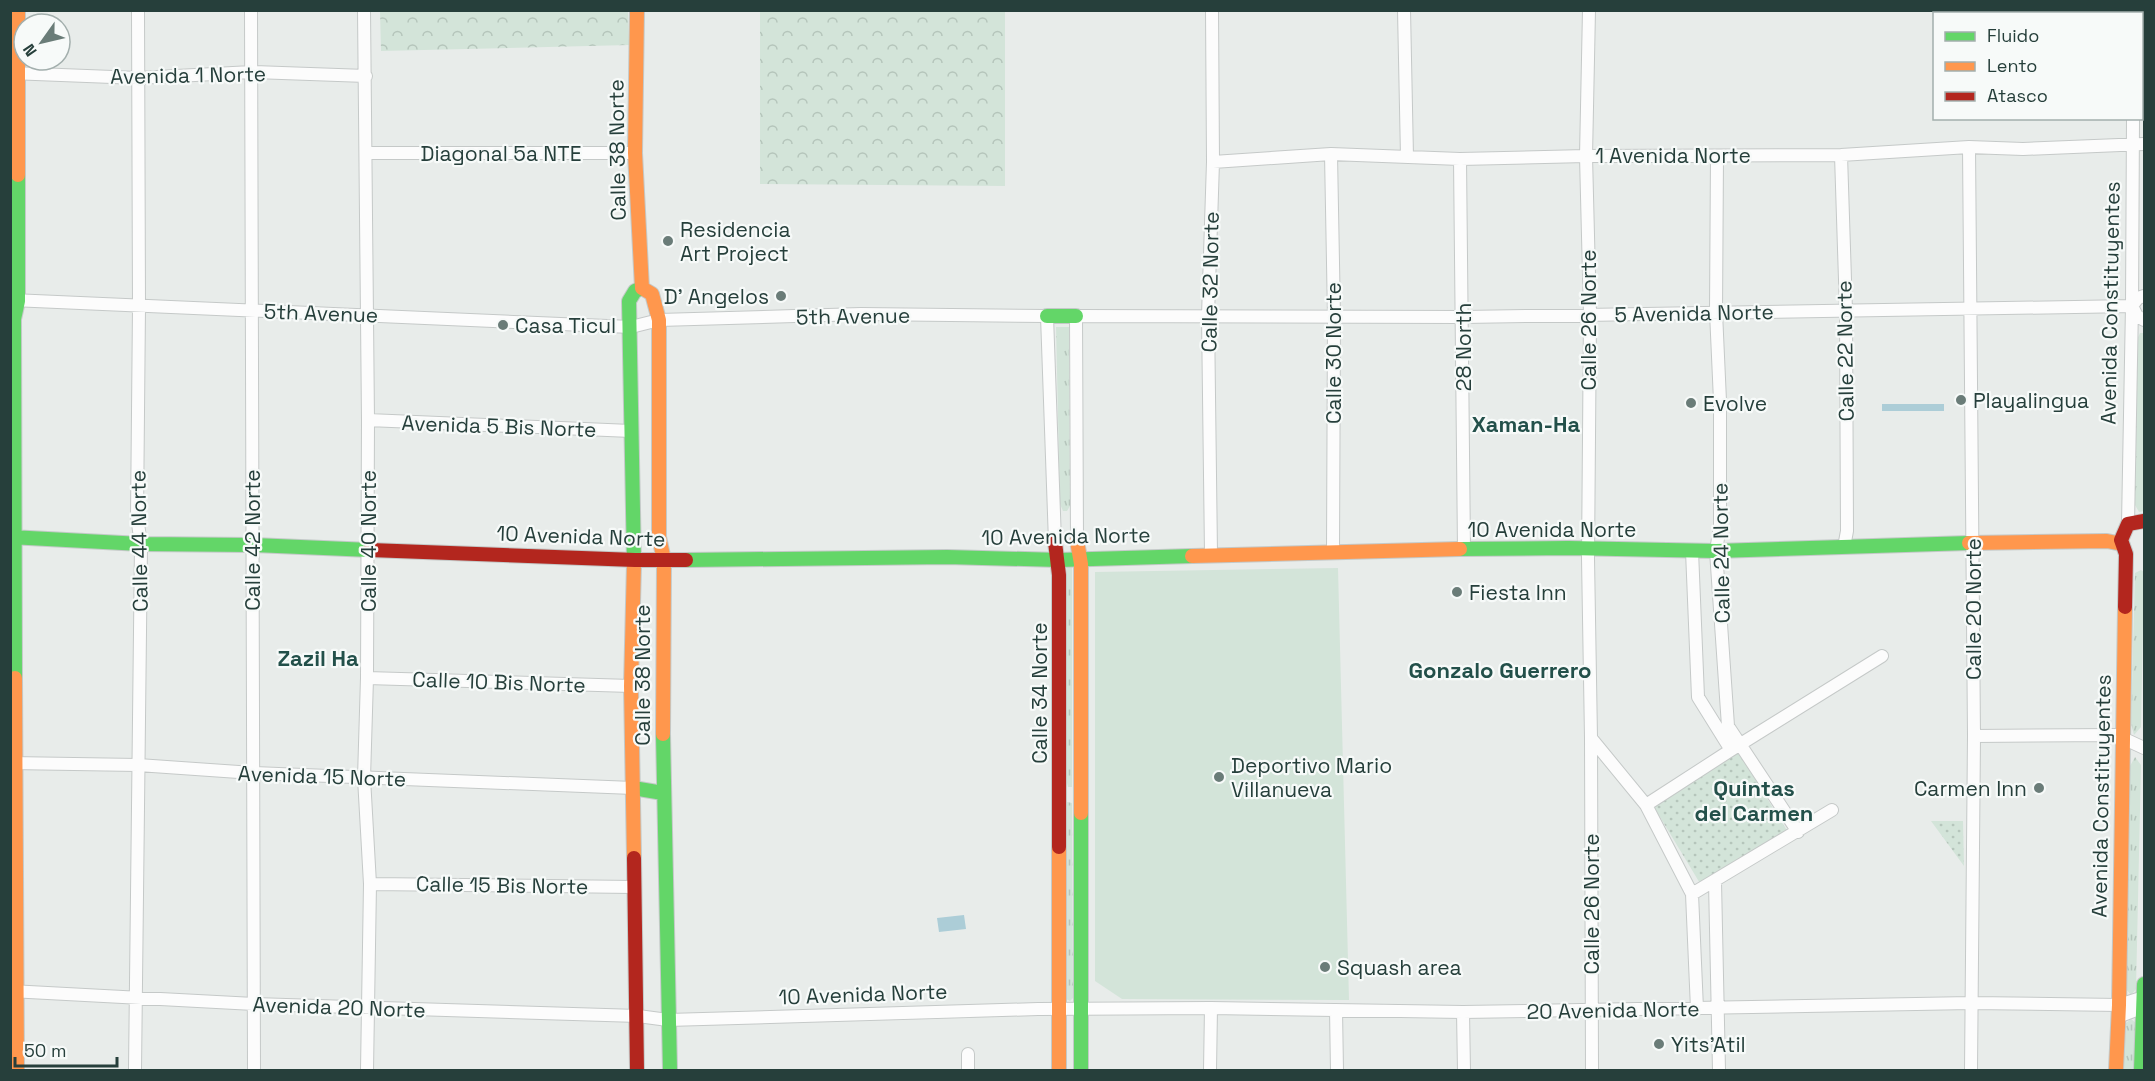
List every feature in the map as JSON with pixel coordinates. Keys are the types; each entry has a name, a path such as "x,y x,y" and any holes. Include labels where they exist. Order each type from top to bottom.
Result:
{"main road":[{"path":"17,1071 14,991 12,537 15,520 12,319 14,300 14,73 18,10"},
{"name":"Calle 38 Norte","path":"636,10 635,153 642,288"},
{"name":"Calle 38 Norte","path":"642,288 652,294 659,320 659,537 664,560 663,792 669,1071"},
{"name":"Calle 38 Norte","path":"638,1071 631,686 634,560 629,301 635,291 642,288"},
{"path":"1047,316 1076,316"},
{"path":"2128,524 2145,521"},
{"name":"Avenida Constituyentes","path":"2116,1071 2119,1011 2126,554 2122,544 2123,533 2128,524"},
{"name":"10 Avenida Norte","path":"12,537 141,544 252,545 634,560 947,557 1059,560 1333,551 1588,549 1716,551 1973,543 2107,541 2122,544"},
{"name":"Calle 34 Norte","path":"1077,541 1081,559 1081,1071"},
{"name":"Calle 34 Norte","path":"1055,542 1059,560 1059,1071"},
{"path":"633,788 663,792"},
{"path":"1060,793 1080,794"},
{"path":"2141,1071 2145,984"}],"street":[{"name":"Calle 44 Norte","path":"135,1071 141,544 137,523 138,10"},
{"name":"Calle 42 Norte","path":"251,10 254,1071"},
{"name":"Calle 40 Norte","path":"363,10 366,76 368,420 367,678 364,778 370,884 366,1008 367,1071"},
{"name":"Calle 32 Norte","path":"1211,554 1208,316 1213,162 1212,10"},
{"path":"1404,10 1407,157"},
{"name":"Calle 26 Norte","path":"1589,10 1586,156 1590,315 1588,549 1592,1071"},
{"name":"Avenida 1 Norte","path":"14,73 138,78 252,72 366,76"},
{"name":"Avenida Constituyentes","path":"2128,524 2132,306 2139,144 2133,120"},
{"name":"1 Avenida Norte","path":"1213,162 1331,154 1460,159 1841,155 1969,147 2023,149 2139,144"},
{"name":"Calle 20 Norte","path":"1969,147 1974,736 1971,1071"},
{"name":"Diagonal 5a NTE","path":"366,153 635,153"},
{"name":"Calle 30 Norte","path":"1331,154 1334,317 1333,551"},
{"name":"Calle 22 Norte","path":"1841,155 1846,310 1847,531 1844,547"},
{"name":"Calle 24 Norte","path":"1717,156 1716,312 1720,401 1720,526 1716,551 1728,726 1735,747"},
{"name":"28 North","path":"1460,159 1464,550"},
{"path":"2145,296 2138,298 2132,306 2137,316 2145,320"},
{"name":"5th Avenue","path":"14,300 631,327 659,320 861,314 1047,316"},
{"name":"5 Avenida Norte","path":"1076,316 1463,317 2132,306"},
{"name":"Calle 34 Norte","path":"1047,316 1055,542"},
{"name":"Calle 34 Norte","path":"1076,316 1077,541"},
{"name":"Avenida 5 Bis Norte","path":"368,420 631,431"},
{"name":"Calle 24 Norte","path":"1692,551 1698,697 1798,832"},
{"path":"1647,805 1735,747 1882,656"},
{"name":"Calle 10 Bis Norte","path":"367,678 631,686"},
{"path":"1974,736 2116,735 2145,748"},
{"path":"1591,738 1647,805 1692,894 1697,1009"},
{"name":"Avenida 15 Norte","path":"13,763 138,765 253,773 633,788"},
{"path":"1692,894 1832,810"},
{"path":"1715,882 1719,1071"},
{"name":"Calle 15 Bis Norte","path":"370,884 634,887"},
{"name":"Avenida 20 Norte","path":"14,991 254,1004 638,1016 668,1020"},
{"name":"20 Avenida Norte","path":"2119,1011 2144,997"},
{"name":"20 Avenida Norte","path":"1080,1009 1210,1008 1463,1012 1971,1003 2119,1011 2144,1007"},
{"path":"1210,1008 1210,1071"},
{"path":"1058,1010 1080,1009"},
{"name":"10 Avenida Norte","path":"668,1020 1058,1010"},
{"path":"1336,1010 1337,1071"},
{"path":"1463,1012 1464,1071"},
{"path":"968,1054 968,1071"}],"green space":[{"path":"380,11 628,11 629,45 381,51"},
{"path":"760,11 1005,11 1005,186 760,184"},
{"path":"1056,327 1069,327 1070,506 1067,511 1063,511 1060,504"},
{"path":"2140,333 2144,333 2144,511 2139,512 2135,505 2135,344"},
{"path":"1067,563 1072,563 1072,787 1068,787 1067,783"},
{"name":"Deportivo Mario Villanueva","path":"1338,568 1349,1000 1122,999 1095,981 1095,572"},
{"path":"2141,570 2144,572 2141,727 2134,735 2131,723 2135,573"},
{"path":"1738,752 1788,832 1701,885 1654,807"},
{"path":"2135,757 2141,765 2136,989 2131,995 2126,989 2130,766"},
{"path":"1067,802 1072,803 1073,998 1070,1001 1066,999"},
{"path":"1931,821 1963,821 1964,866"},
{"path":"2131,1019 2136,1023 2134,1070 2123,1070 2126,1023"}],"water":[{"path":"1882,404 1944,404 1944,411 1882,411"},
{"path":"964,915 966,929 939,932 937,918"}],"traffic: fast":[{"path":"15,678 14,319 18,301 18,175"},
{"path":"634,563 629,301 635,291 642,288"},
{"path":"1047,316 1076,316"},
{"path":"10,537 141,544 252,545 370,550"},
{"path":"1460,549 1568,548 1716,551 1969,543"},
{"path":"686,560 947,557 1059,560 1192,556"},
{"path":"663,734 670,1070"},
{"path":"633,788 663,793"},
{"path":"1081,813 1081,1070"},
{"path":"2141,1070 2144,984"}],"traffic: slow":[{"path":"18,10 18,175"},
{"path":"637,10 635,153 642,288"},
{"path":"642,288 652,294 659,320 659,537 664,560 663,734"},
{"path":"1077,541 1081,564 1081,813"},
{"path":"1969,543 2107,541 2122,544"},
{"path":"1192,556 1460,549"},
{"path":"634,563 631,686 634,858"},
{"path":"2116,1070 2125,607"},
{"path":"15,678 17,1070"},
{"path":"1059,847 1059,1070"}],"traffic: jam":[{"path":"2125,607 2126,554 2121,540 2128,524 2144,521"},
{"path":"1055,542 1059,575 1059,847"},
{"path":"370,550 686,560"},
{"path":"634,858 637,1070"}],"place":[{"name":"Residencia Art Project","path":"668,241"},
{"name":"D' Angelos","path":"781,296"},
{"name":"Casa Ticul","path":"503,325"},
{"name":"Playalingua","path":"1961,400"},
{"name":"Evolve","path":"1691,403"},
{"name":"Fiesta Inn","path":"1457,592"},
{"name":"Deportivo Mario Villanueva","path":"1219,777"},
{"name":"Carmen Inn","path":"2039,788"},
{"name":"Squash area","path":"1325,967"},
{"name":"Yits'Atil","path":"1659,1044"}],"district":[{"name":"Xaman-Ha","path":"1526,424"},
{"name":"Zazil Ha","path":"318,658"},
{"name":"Gonzalo Guerrero","path":"1500,670"},
{"name":"Quintas del Carmen","path":"1754,800"}]}
